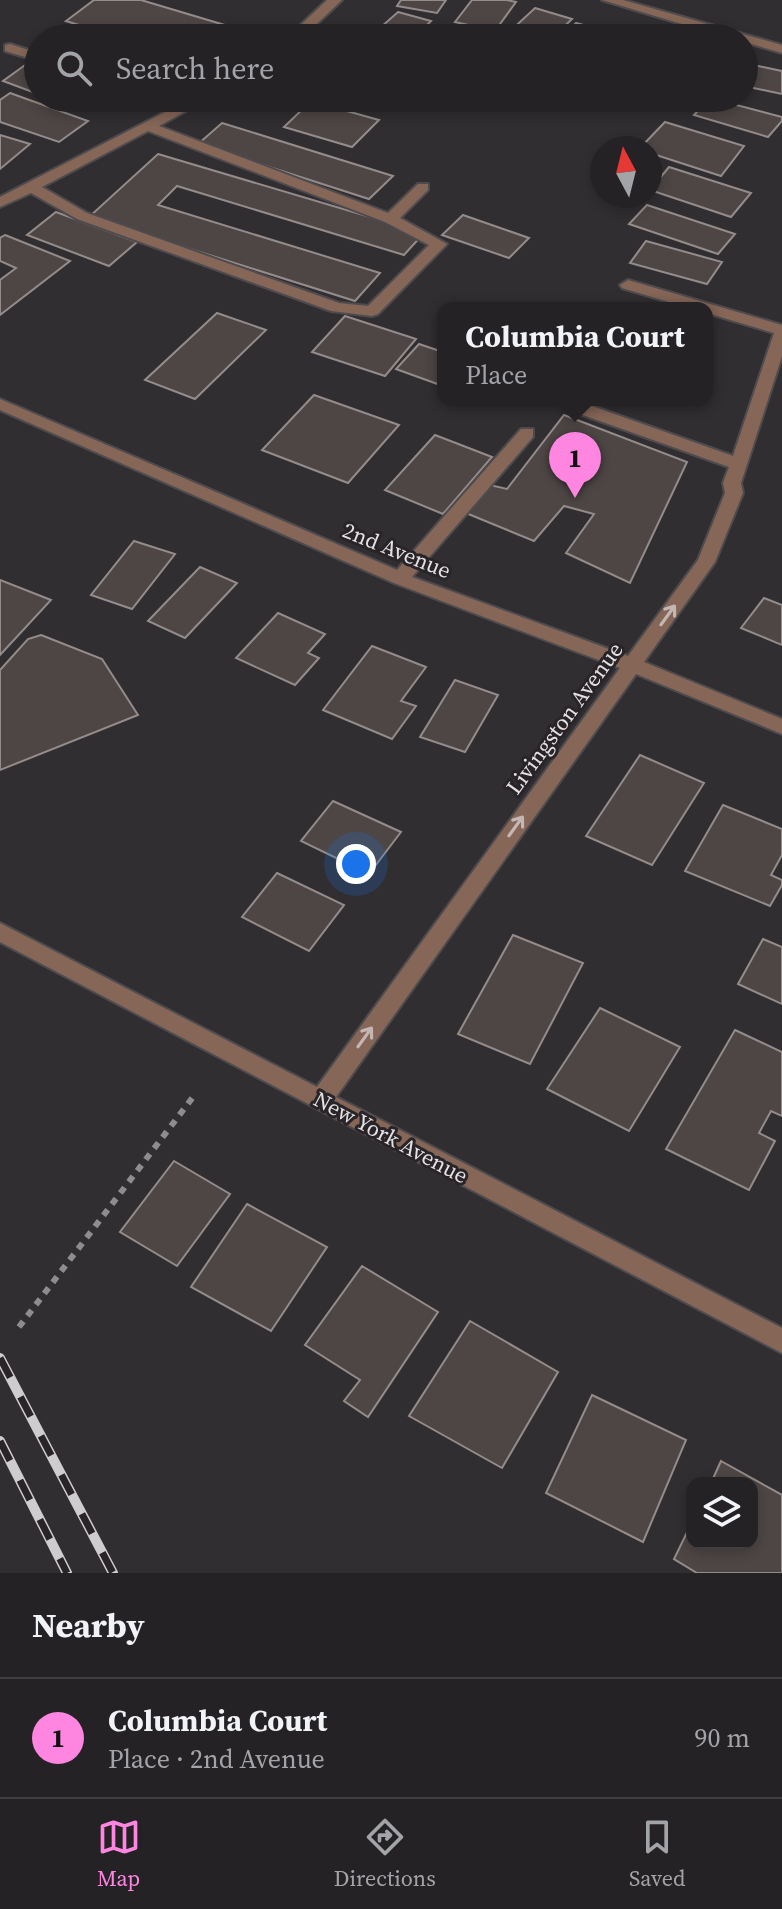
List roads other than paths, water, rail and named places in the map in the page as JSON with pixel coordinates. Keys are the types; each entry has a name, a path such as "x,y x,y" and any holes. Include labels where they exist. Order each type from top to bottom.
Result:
{"street":[{"path":"309,24 335,0"},
{"path":"609,0 694,24"},
{"path":"758,42 782,49"},
{"path":"10,48 24,52"},
{"path":"0,203 173,112"},
{"path":"30,186 82,216 337,308 372,311 439,244 390,219 147,126"},
{"path":"390,219 423,187"},
{"path":"628,285 686,302"},
{"path":"713,310 782,331"},
{"name":"Livingston Avenue","path":"320,1101 706,562 734,493 732,483 782,331"},
{"name":"2nd Avenue","path":"0,404 400,579 632,665 782,727"},
{"path":"575,406 739,464"},
{"path":"400,579 527,433"},
{"name":"New York Avenue","path":"0,932 782,1341"}],"railway":[{"path":"0,1358 113,1573"},
{"path":"0,1441 67,1573"}],"place":[{"name":"Columbia Court","path":"575,498"}]}
